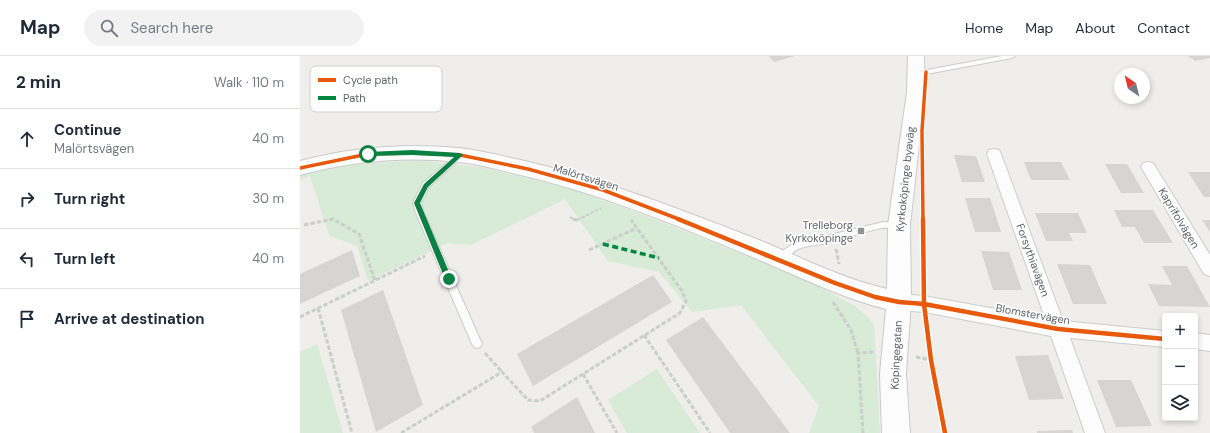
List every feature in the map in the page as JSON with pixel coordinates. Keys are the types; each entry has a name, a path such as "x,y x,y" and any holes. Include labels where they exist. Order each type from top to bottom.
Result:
{"street":[{"name":"Kyrkoköpinge byaväg","path":"899,302 899,225 909,137 916,92 916,65"},
{"name":"Malörtsvägen","path":"300,168 368,154 412,152 460,155 528,169 603,190 781,259 835,283 876,297 899,302"},
{"name":"Forsythiavägen","path":"994,154 1095,433"},
{"name":"Kaprifolvägen","path":"1148,167 1210,269"},
{"name":"Blomstervägen","path":"899,302 924,304 1058,329 1162,339"},
{"name":"Köpingegatan","path":"896,433 893,374 899,302"},
{"path":"1198,342 1210,343"}],"lane":[{"path":"916,65 1012,56"},
{"path":"460,155 426,185 417,203 436,251 477,344"},
{"path":"781,259 787,252 796,246 830,239 883,224 899,225"}],"path":[{"path":"570,218 576,220 603,207"},
{"path":"477,344 528,400 540,401 680,313 686,301 682,291 630,217"},
{"path":"304,225 333,219 358,234 375,281"},
{"path":"589,250 637,228"},
{"path":"300,317 436,251"},
{"path":"318,308 352,433"},
{"path":"644,335 710,433"},
{"path":"401,433 502,372"},
{"path":"583,374 617,433"}],"green space":[{"path":"417,160 480,167 568,188 639,213 800,277 855,306 869,318 874,325 880,433 809,433 819,406 741,305 692,312 659,272 608,261 565,199 471,245 448,243 368,281 357,246 329,235 310,176 300,180 300,174 346,165"},
{"path":"317,344 343,433 300,433 300,352"},
{"path":"657,369 700,433 627,433 608,400"}],"building":[{"path":"769,56 795,56 774,62"},
{"path":"1188,56 1210,56 1210,58 1195,61"},
{"path":"954,155 976,156 985,182 962,182"},
{"path":"1024,162 1061,162 1070,180 1031,180"},
{"path":"1105,164 1127,164 1144,193 1121,193"},
{"path":"1188,172 1210,172 1210,197 1204,197"},
{"path":"965,198 990,198 1001,232 975,232"},
{"path":"1114,210 1153,210 1173,243 1144,243 1135,227 1122,227"},
{"path":"1035,213 1078,213 1087,233 1069,233 1073,241 1046,241"},
{"path":"1202,220 1210,220 1210,232"},
{"path":"352,250 360,276 300,304 300,274"},
{"path":"981,251 1009,252 1022,290 993,290"},
{"path":"1057,264 1090,265 1107,304 1073,304"},
{"path":"1162,266 1187,266 1210,307 1159,306 1148,284 1172,285"},
{"path":"653,275 672,302 533,386 517,354"},
{"path":"383,290 423,405 376,432 341,310"},
{"path":"703,317 790,433 730,433 666,340"},
{"path":"1048,355 1064,399 1029,400 1015,356"},
{"path":"1097,380 1131,380 1152,426 1116,427"},
{"path":"577,397 595,433 534,433 531,427"},
{"path":"1072,430 1073,433 1037,433 1037,431"}],"marked path":[{"path":"603,244 659,258"}],"cycle path":[{"path":"926,72 922,131 924,304 931,360 945,433"},
{"path":"300,168 368,154 412,153 460,155 528,169 603,190 700,227 835,283 875,297 899,302 924,304 1058,329 1162,339"}],"place":[{"name":"Trelleborg Kyrkoköpinge","path":"861,231"}],"route":[{"path":"368,154 412,152 460,155 426,185 417,203 449,279"}]}
